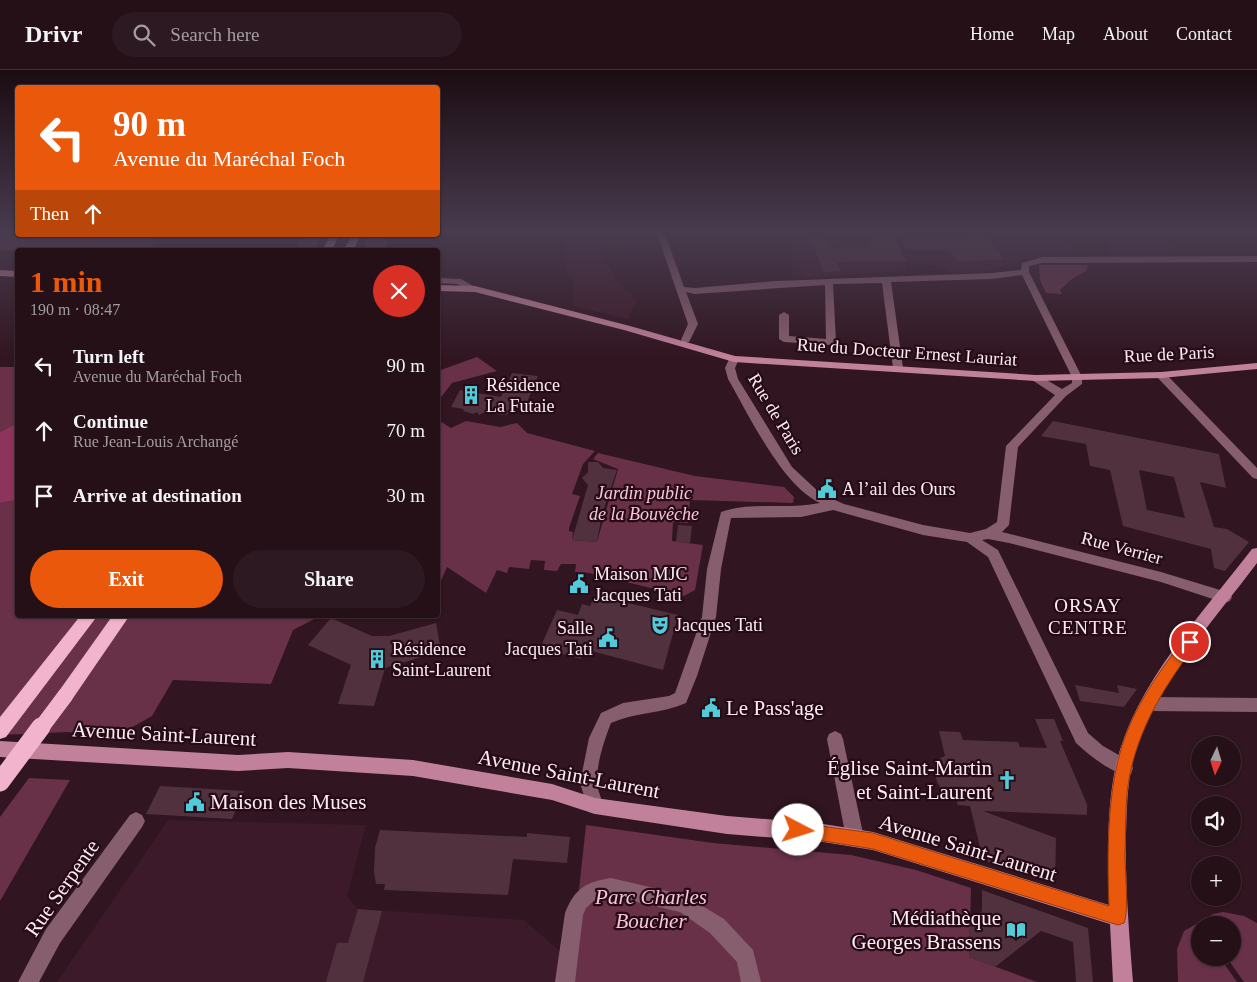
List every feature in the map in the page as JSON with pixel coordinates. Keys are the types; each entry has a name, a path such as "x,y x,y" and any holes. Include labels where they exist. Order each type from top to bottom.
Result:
{"highway":[{"path":"0,731 88,618"},
{"path":"0,782 65,696 120,618"}],"main road":[{"name":"Rue de Paris","path":"440,288 475,289 734,358"},
{"name":"Rue du Docteur Ernest Lauriat","path":"734,358 1036,378 1077,377"},
{"name":"Rue de Paris","path":"1077,377 1161,375 1257,366"},
{"path":"1122,982 1116,885 1119,802 1129,746 1149,704 1170,667 1225,597 1257,552"},
{"name":"Avenue Saint-Laurent","path":"0,749 238,763 288,760 413,768 552,792 595,806 727,825 817,832 855,838 910,852 1118,917"}],"street":[{"path":"675,274 693,324 686,340"},
{"path":"681,289 695,291 829,282 992,276 1012,274"},
{"path":"1026,274 1077,377 1076,384 1062,394 1012,446 1003,525 1010,538 1000,544 992,554 1082,738 1097,752 1125,768"},
{"path":"887,280 886,285 898,368"},
{"name":"Rue de Paris","path":"440,281 458,281 475,289"},
{"path":"784,315 784,339 831,342 829,282"},
{"name":"Rue de Paris","path":"734,358 730,368 732,379 766,430 785,465 812,493 833,505 923,530 970,538 987,534 1003,525"},
{"path":"1161,375 1257,475"},
{"path":"1036,378 1062,394"},
{"path":"595,806 588,783 597,738 606,718 624,710 670,704 680,698 690,676 709,617 714,569 725,515 734,512 801,512 833,505"},
{"name":"Rue de Paris","path":"922,524 1010,538"},
{"name":"Rue de Paris","path":"970,538 992,554"},
{"name":"Rue Verrier","path":"1010,538 1161,577 1225,597"},
{"path":"1149,704 1257,705"},
{"path":"835,739 855,838"},
{"name":"Rue Serpente","path":"28,982 53,936 136,821"},
{"path":"564,982 574,913 580,902 593,890 611,887 684,904 717,926 746,957 751,982"}],"shaded area":[{"path":"567,274 612,274 616,281 637,300 628,319 573,306 574,284"},
{"path":"792,274 865,274 807,277 798,275 798,277 792,278"},
{"path":"15,424 15,500 0,503 0,432"},
{"path":"168,820 366,825 347,896 358,909 524,920 561,952 556,982 57,982"}],"green space":[{"path":"1040,274 1081,274 1073,278 1060,290 1062,294 1046,293 1040,280"},
{"path":"477,357 497,371 452,383 440,398 440,370"},
{"path":"0,367 15,367 15,424 0,432"},
{"name":"Jardin public de la Bouvêche","path":"440,421 451,428 466,421 500,427 517,423 527,433 595,451 583,464 572,494 580,496 569,528 569,531 573,532 572,540 597,542 618,469 593,459 598,453 695,476 784,487 794,497 793,503 690,500 688,523 673,522 672,541 703,545 695,590 684,596 589,573 575,572 576,564 561,564 557,571 544,570 545,561 531,560 529,569 509,567 507,573 497,570 486,593 447,567 440,583"},
{"path":"15,500 15,618 316,618 293,630 271,684 173,680 152,716 113,738 68,732 0,735 0,503"},
{"path":"29,778 70,780 0,901 0,817"},
{"name":"Parc Charles Boucher","path":"586,825 713,843 851,855 916,870 971,888 969,957 1037,982 569,982"},
{"path":"1223,912 1244,916 1257,923 1257,982 1244,982 1233,966 1241,966 1241,916 1210,916"},
{"path":"1191,927 1191,966 1226,966 1237,982 1178,982 1177,949 1184,931"}],"building":[{"name":"Résidence La Futaie","path":"512,373 538,376 525,407 506,415 482,413 479,415 477,412 473,414 463,411 464,409 451,407 460,390 501,397"},
{"path":"1053,421 1219,454 1226,488 1200,482 1214,527 1227,529 1249,542 1225,571 1214,568 1211,549 1123,526 1110,470 1090,466 1086,444 1041,436","holes":["1139,470 1174,477 1185,518 1147,510"]},
{"path":"588,462 598,462 603,468 617,470 602,514 597,542 572,540 588,485 582,478 588,472"},
{"path":"678,525 692,526 690,543 676,542"},
{"name":"Salle Jacques Tati","path":"595,595 678,615 663,670 584,649 581,659 540,648 557,610 578,615 582,604 590,606"},
{"name":"Résidence Saint-Laurent","path":"331,618 372,636 389,636 436,623 441,651 385,668 374,706 338,704 351,665 308,645"},
{"path":"1075,685 1119,693 1117,685 1137,689 1124,707 1080,701"},
{"name":"Église Saint-Martin et Saint-Laurent","path":"1035,719 1054,719 1063,741 1060,741 1087,804 1087,815 983,811 1056,838 1055,883 983,860 970,806 958,805 955,798 945,794 937,782 934,768 938,759 945,756 939,731 960,732 963,740 1018,742 1020,747 1047,748"},
{"name":"Maison des Muses","path":"160,786 244,791 232,819 146,814"},
{"path":"380,830 527,837 527,833 570,837 567,863 513,859 508,895 384,890 385,884 376,884 374,872 375,848"},
{"path":"982,890 1088,928 1093,982 1076,982 1073,942 1041,931 995,967 969,957 970,919 982,911"},
{"path":"358,909 382,911 363,982 326,982 337,943 348,943"}],"place":[{"name":"Résidence La Futaie","path":"471,395"},
{"name":"A l’ail des Ours","path":"827,489"},
{"name":"Maison MJC Jacques Tati","path":"579,584"},
{"name":"Jacques Tati","path":"660,625"},
{"name":"Salle Jacques Tati","path":"608,638"},
{"name":"Résidence Saint-Laurent","path":"377,659"},
{"name":"Le Pass'age","path":"711,708"},
{"name":"Église Saint-Martin et Saint-Laurent","path":"1007,780"},
{"name":"Maison des Muses","path":"195,802"},
{"name":"Médiathèque Georges Brassens","path":"1016,930"}],"district":[{"name":"ORSAY CENTRE","path":"1088,616"}],"route":[{"path":"798,830 873,841 1118,917 1116,885 1120,794 1129,746 1149,704 1170,667 1190,642"}]}
